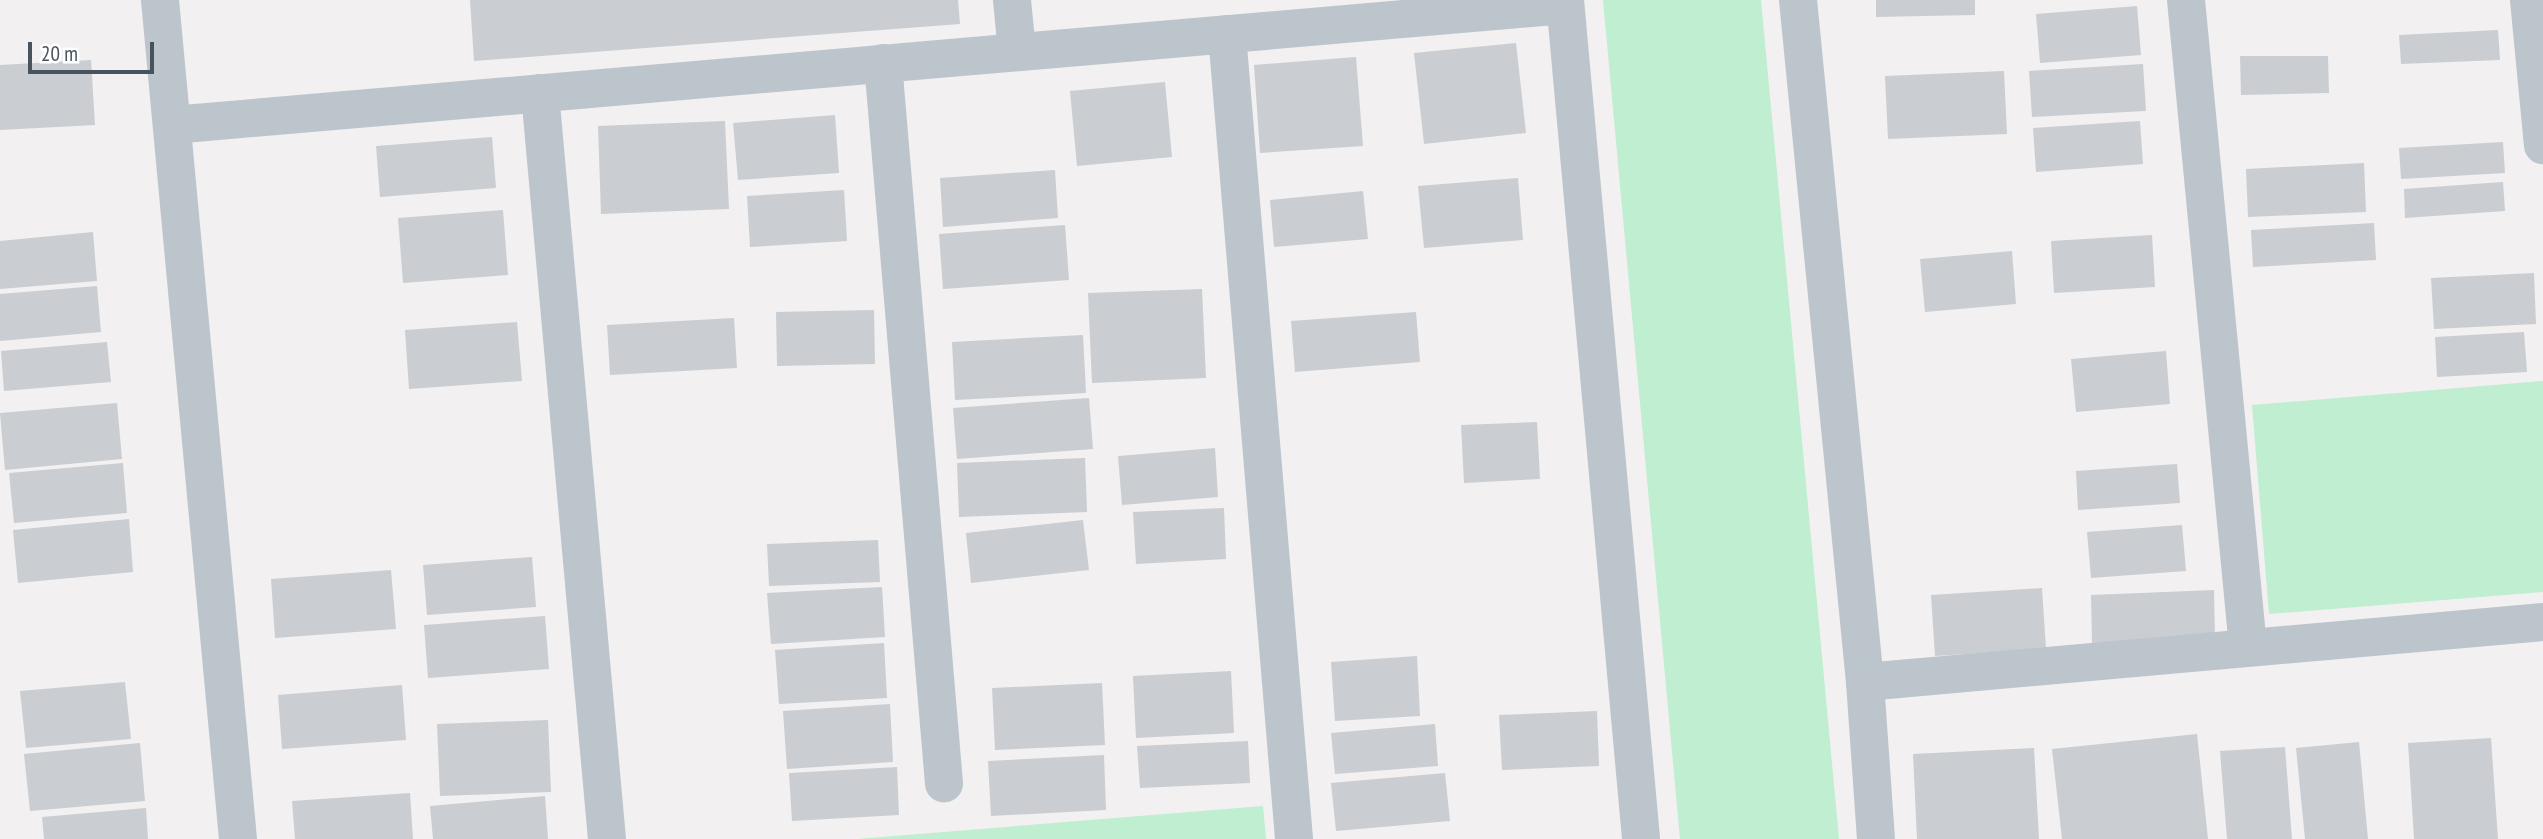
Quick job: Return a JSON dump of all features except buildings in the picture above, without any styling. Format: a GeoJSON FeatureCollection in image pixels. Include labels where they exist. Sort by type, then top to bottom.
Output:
{"type":"FeatureCollection","features":[{"type":"Feature","properties":{"kind":"street"},"geometry":{"type":"LineString","coordinates":[[160,0],[238,839]]}},
{"type":"Feature","properties":{"kind":"street"},"geometry":{"type":"LineString","coordinates":[[1012,0],[1017,52]]}},
{"type":"Feature","properties":{"kind":"street"},"geometry":{"type":"LineString","coordinates":[[1798,0],[1865,682],[1876,839]]}},
{"type":"Feature","properties":{"kind":"street"},"geometry":{"type":"LineString","coordinates":[[2186,0],[2248,647]]}},
{"type":"Feature","properties":{"kind":"street"},"geometry":{"type":"LineString","coordinates":[[2529,0],[2543,145]]}},
{"type":"Feature","properties":{"kind":"street"},"geometry":{"type":"LineString","coordinates":[[172,125],[1227,34],[1565,2],[1641,839]]}},
{"type":"Feature","properties":{"kind":"street"},"geometry":{"type":"LineString","coordinates":[[1227,34],[1294,839]]}},
{"type":"Feature","properties":{"kind":"street"},"geometry":{"type":"LineString","coordinates":[[883,63],[944,783]]}},
{"type":"Feature","properties":{"kind":"street"},"geometry":{"type":"LineString","coordinates":[[540,93],[607,839]]}},
{"type":"Feature","properties":{"kind":"street"},"geometry":{"type":"LineString","coordinates":[[1865,682],[2543,622]]}},
{"type":"Feature","properties":{"kind":"green space"},"geometry":{"type":"Polygon","coordinates":[[[1603,0],[1761,0],[1839,839],[1680,839],[1603,0]]]}},
{"type":"Feature","properties":{"kind":"green space"},"geometry":{"type":"Polygon","coordinates":[[[2543,381],[2543,592],[2269,614],[2252,405],[2543,381]]]}},
{"type":"Feature","properties":{"kind":"green space"},"geometry":{"type":"Polygon","coordinates":[[[1263,806],[1266,839],[857,839],[1263,806]]]}}]}
